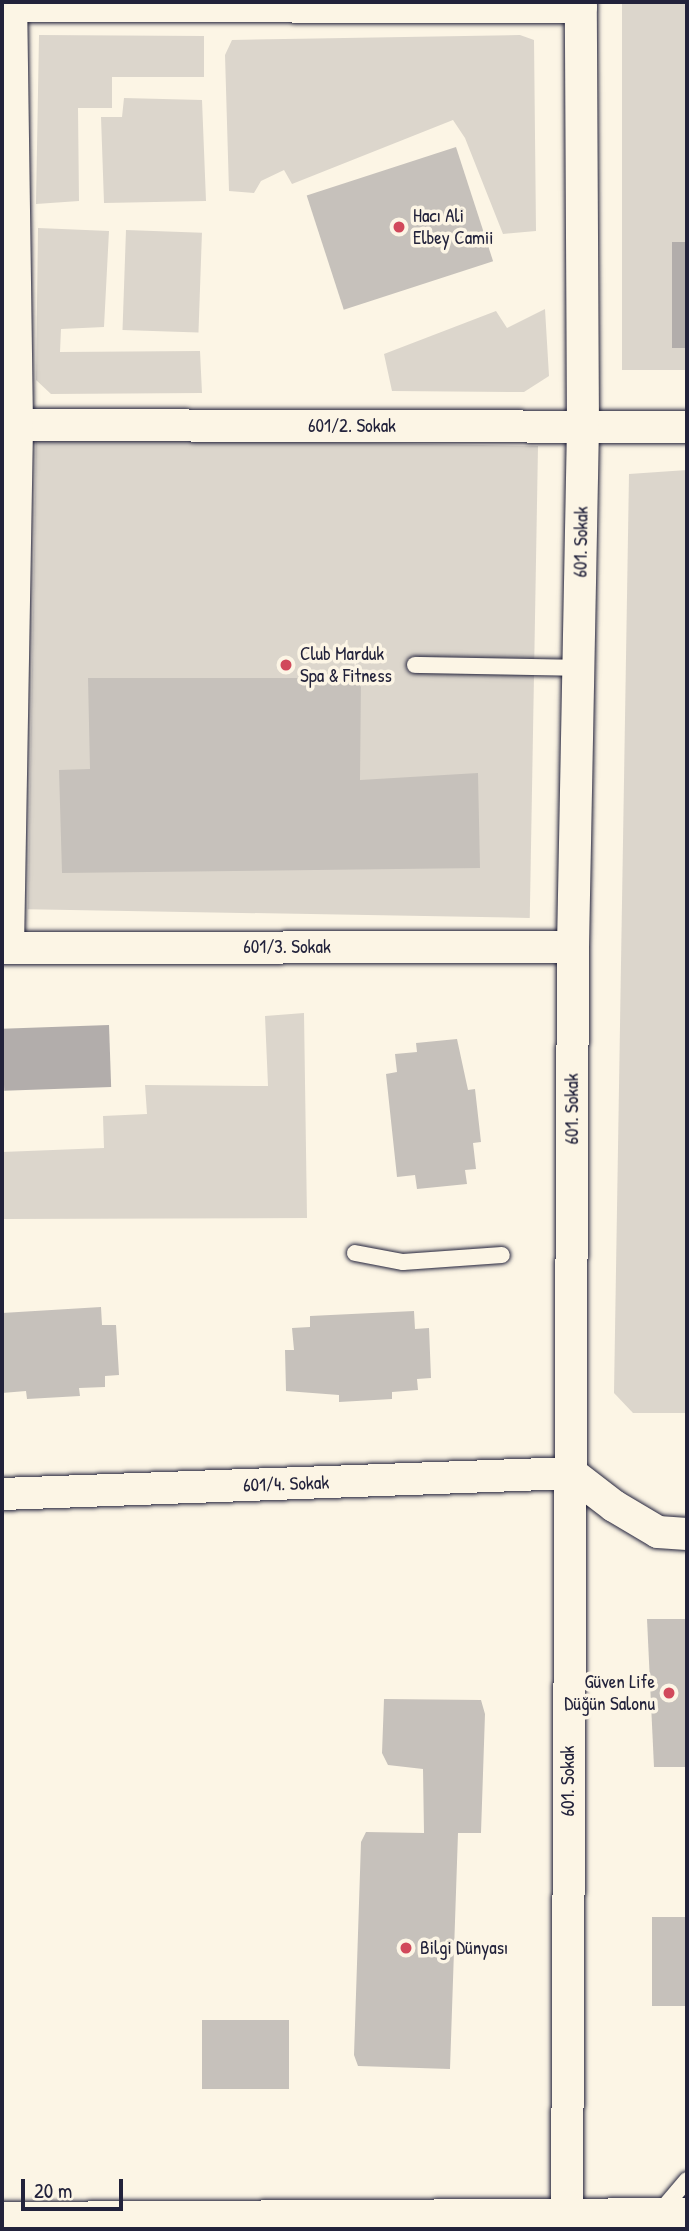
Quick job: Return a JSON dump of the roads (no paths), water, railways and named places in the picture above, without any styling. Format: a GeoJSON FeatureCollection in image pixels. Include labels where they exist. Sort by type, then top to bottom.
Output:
{"type":"FeatureCollection","features":[{"type":"Feature","properties":{"kind":"main road"},"geometry":{"type":"LineString","coordinates":[[2,2221],[671,2217]]}},
{"type":"Feature","properties":{"kind":"street"},"geometry":{"type":"LineString","coordinates":[[5,948],[17,425],[7,6],[581,4]]}},
{"type":"Feature","properties":{"kind":"street","name":"601. Sokak"},"geometry":{"type":"LineString","coordinates":[[567,2217],[573,947],[583,427],[581,4]]}},
{"type":"Feature","properties":{"kind":"street","name":"601/2. Sokak"},"geometry":{"type":"LineString","coordinates":[[17,425],[687,427]]}},
{"type":"Feature","properties":{"kind":"street","name":"601/3. Sokak"},"geometry":{"type":"LineString","coordinates":[[5,948],[573,947]]}},
{"type":"Feature","properties":{"kind":"street"},"geometry":{"type":"LineString","coordinates":[[571,1473],[614,1506],[658,1532],[687,1534]]}},
{"type":"Feature","properties":{"kind":"street","name":"601/4. Sokak"},"geometry":{"type":"LineString","coordinates":[[2,1494],[571,1473]]}},
{"type":"Feature","properties":{"kind":"lane"},"geometry":{"type":"LineString","coordinates":[[415,665],[579,668]]}},
{"type":"Feature","properties":{"kind":"lane"},"geometry":{"type":"LineString","coordinates":[[355,1253],[403,1262],[502,1255]]}},
{"type":"Feature","properties":{"kind":"lane"},"geometry":{"type":"LineString","coordinates":[[671,2217],[687,2180]]}},
{"type":"Feature","properties":{"kind":"place","name":"Hacı Ali Elbey Camii"},"geometry":{"type":"Point","coordinates":[399,227]}},
{"type":"Feature","properties":{"kind":"place","name":"Club Marduk Spa & Fitness"},"geometry":{"type":"Point","coordinates":[286,665]}},
{"type":"Feature","properties":{"kind":"place","name":"Güven Life Düğün Salonu"},"geometry":{"type":"Point","coordinates":[669,1693]}},
{"type":"Feature","properties":{"kind":"place","name":"Bilgi Dünyası"},"geometry":{"type":"Point","coordinates":[406,1948]}}]}
